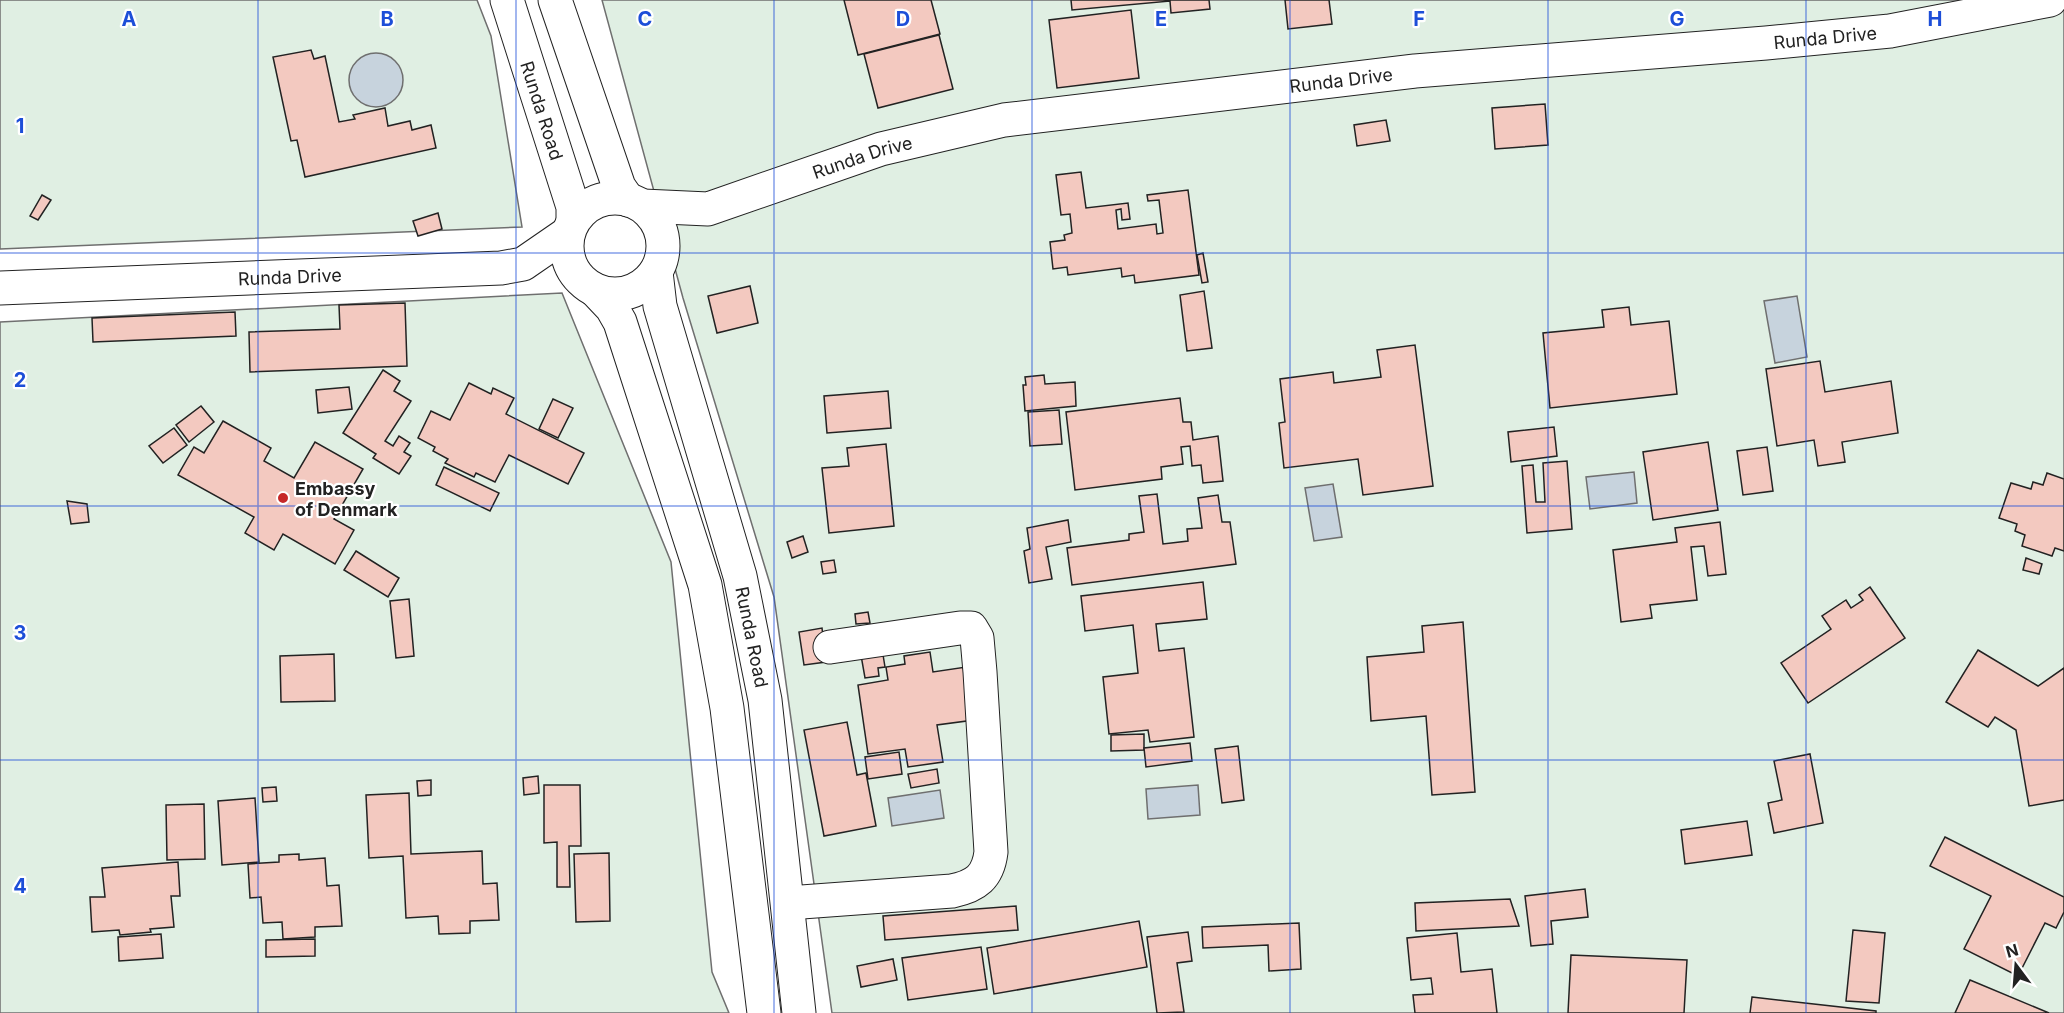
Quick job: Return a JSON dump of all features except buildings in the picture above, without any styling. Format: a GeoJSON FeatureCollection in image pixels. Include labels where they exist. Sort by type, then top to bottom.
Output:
{"type":"FeatureCollection","features":[{"type":"Feature","properties":{"kind":"street","name":"Runda Road"},"geometry":{"type":"LineString","coordinates":[[507,0],[573,207],[571,226]]}},
{"type":"Feature","properties":{"kind":"street"},"geometry":{"type":"LineString","coordinates":[[555,0],[619,187],[656,219],[662,231],[660,260]]}},
{"type":"Feature","properties":{"kind":"street","name":"Runda Drive"},"geometry":{"type":"LineString","coordinates":[[0,288],[501,268],[523,264],[571,226],[582,209],[594,202],[608,198],[636,203],[708,209],[881,149],[1004,120],[1415,71],[1890,31],[2050,0]]}},
{"type":"Feature","properties":{"kind":"street"},"geometry":{"type":"LineString","coordinates":[[523,264],[584,280],[608,294],[622,294],[635,290],[647,282],[660,260],[708,209]]}},
{"type":"Feature","properties":{"kind":"street"},"geometry":{"type":"LineString","coordinates":[[571,226],[566,246],[568,260],[584,280]]}},
{"type":"Feature","properties":{"kind":"street","name":"Runda Road"},"geometry":{"type":"LineString","coordinates":[[660,260],[660,306],[743,587],[765,700],[799,1013]]}},
{"type":"Feature","properties":{"kind":"street","name":"Runda Road"},"geometry":{"type":"LineString","coordinates":[[584,280],[612,308],[620,322],[705,585],[728,718],[764,1013]]}},
{"type":"Feature","properties":{"kind":"street"},"geometry":{"type":"LineString","coordinates":[[788,903],[952,891],[968,887],[978,880],[989,866],[991,852],[980,672],[977,638],[971,628],[830,647]]}},
{"type":"Feature","properties":{"kind":"green space"},"geometry":{"type":"Polygon","coordinates":[[[0,0],[477,0],[491,36],[522,227],[0,249],[0,0]]]}},
{"type":"Feature","properties":{"kind":"green space"},"geometry":{"type":"Polygon","coordinates":[[[602,0],[2064,0],[2064,1013],[832,1013],[774,597],[683,298],[602,0]]]}},
{"type":"Feature","properties":{"kind":"green space"},"geometry":{"type":"Polygon","coordinates":[[[562,293],[671,562],[712,972],[729,1013],[0,1013],[0,322],[562,293]]]}},
{"type":"Feature","properties":{"kind":"shaded area"},"geometry":{"type":"Polygon","coordinates":[[[376,53],[386,55],[395,61],[401,70],[403,80],[401,90],[395,99],[386,105],[376,107],[366,105],[357,99],[351,90],[349,80],[351,70],[357,61],[366,55],[376,53]]]}},
{"type":"Feature","properties":{"kind":"shaded area"},"geometry":{"type":"Polygon","coordinates":[[[1797,296],[1807,357],[1775,363],[1764,301],[1797,296]]]}},
{"type":"Feature","properties":{"kind":"shaded area"},"geometry":{"type":"Polygon","coordinates":[[[1634,472],[1637,503],[1590,509],[1586,477],[1634,472]]]}},
{"type":"Feature","properties":{"kind":"shaded area"},"geometry":{"type":"Polygon","coordinates":[[[1333,484],[1342,537],[1314,541],[1305,488],[1333,484]]]}},
{"type":"Feature","properties":{"kind":"shaded area"},"geometry":{"type":"Polygon","coordinates":[[[1198,785],[1200,815],[1148,819],[1146,789],[1198,785]]]}},
{"type":"Feature","properties":{"kind":"shaded area"},"geometry":{"type":"Polygon","coordinates":[[[940,790],[944,818],[892,826],[888,798],[940,790]]]}},
{"type":"Feature","properties":{"kind":"place","name":"Embassy of Denmark"},"geometry":{"type":"Point","coordinates":[283,498]}}]}
